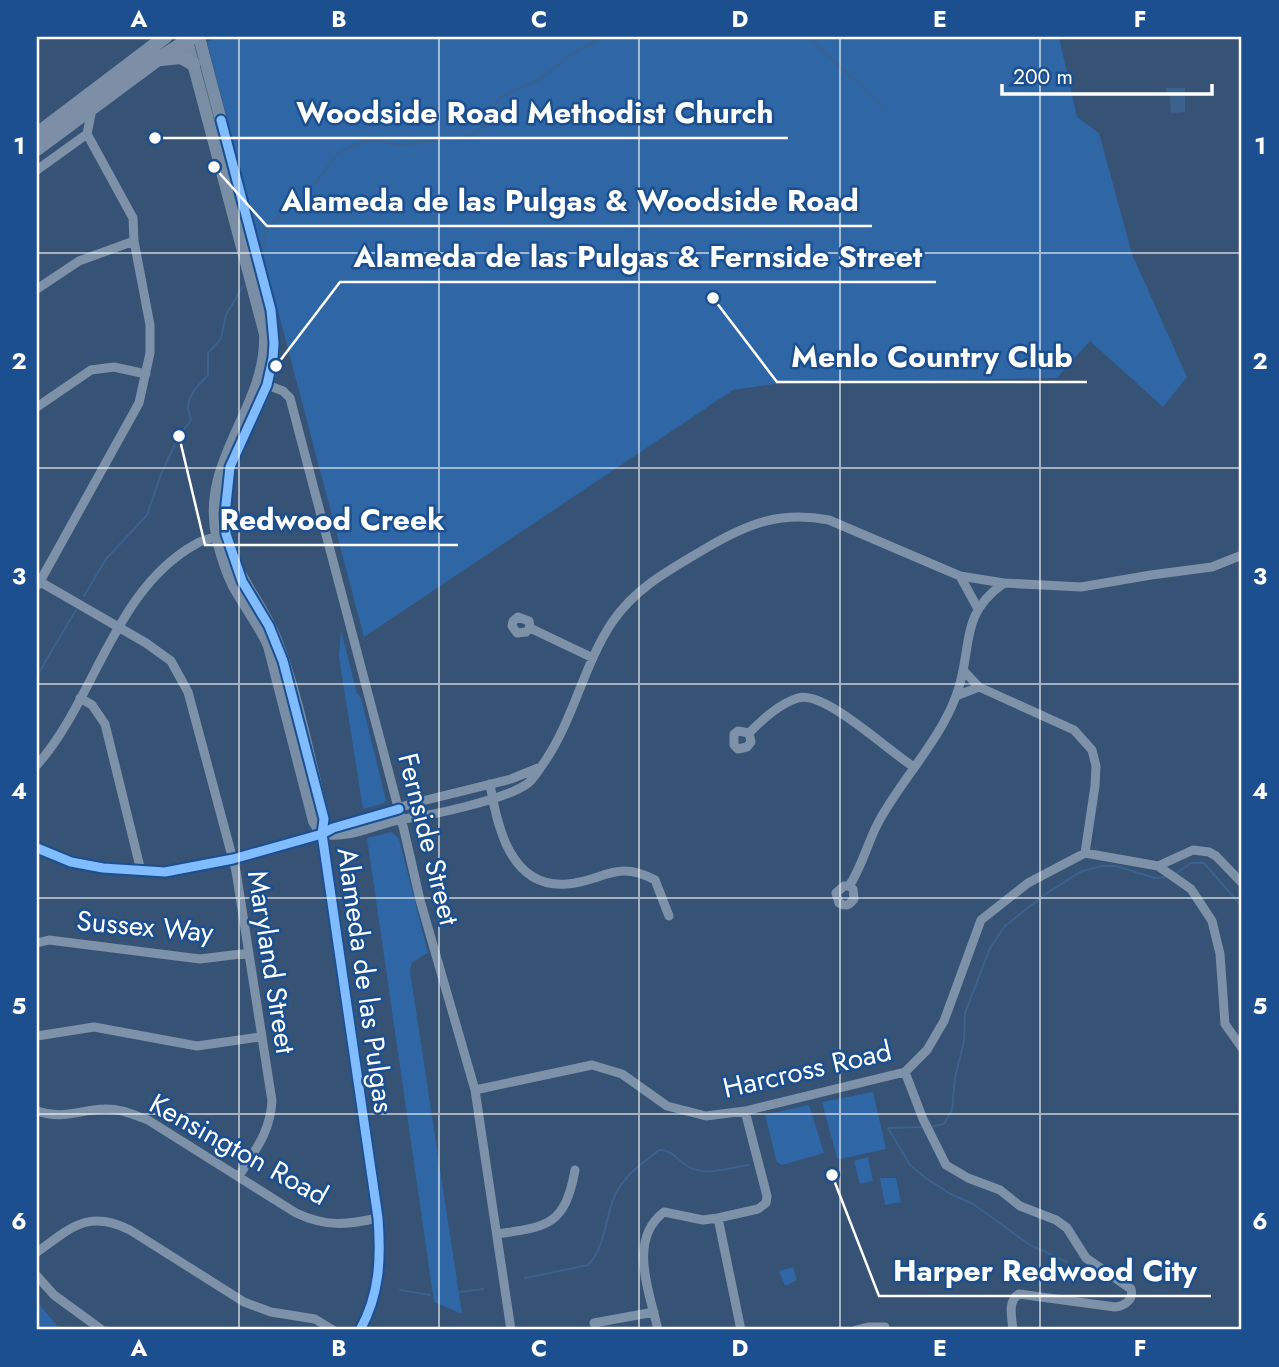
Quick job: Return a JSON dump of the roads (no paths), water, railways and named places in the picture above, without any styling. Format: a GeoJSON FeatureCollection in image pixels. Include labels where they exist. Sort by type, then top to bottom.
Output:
{"type":"FeatureCollection","features":[{"type":"Feature","properties":{"kind":"main road"},"geometry":{"type":"LineString","coordinates":[[37,134],[161,38]]}},
{"type":"Feature","properties":{"kind":"main road"},"geometry":{"type":"LineString","coordinates":[[37,149],[191,38]]}},
{"type":"Feature","properties":{"kind":"main road","name":"Alameda de las Pulgas"},"geometry":{"type":"LineString","coordinates":[[191,38],[193,64],[215,122]]}},
{"type":"Feature","properties":{"kind":"main road","name":"Alameda de las Pulgas"},"geometry":{"type":"LineString","coordinates":[[191,38],[237,204],[271,310],[274,358],[222,466],[216,495],[222,536],[242,581],[269,626],[283,661],[324,819],[322,834],[378,1218],[379,1273],[373,1299],[360,1330]]}},
{"type":"Feature","properties":{"kind":"main road"},"geometry":{"type":"LineString","coordinates":[[157,60],[176,56],[193,64]]}},
{"type":"Feature","properties":{"kind":"street"},"geometry":{"type":"LineString","coordinates":[[38,583],[139,403],[150,352],[150,325],[134,241],[133,218],[87,134],[92,109]]}},
{"type":"Feature","properties":{"kind":"street"},"geometry":{"type":"LineString","coordinates":[[37,170],[87,134]]}},
{"type":"Feature","properties":{"kind":"street"},"geometry":{"type":"LineString","coordinates":[[37,289],[79,261],[134,241]]}},
{"type":"Feature","properties":{"kind":"street"},"geometry":{"type":"LineString","coordinates":[[37,407],[91,370],[114,367],[146,374]]}},
{"type":"Feature","properties":{"kind":"street","name":"Fernside Street"},"geometry":{"type":"LineString","coordinates":[[263,383],[283,391],[290,398],[400,814],[420,900],[475,1090],[511,1330]]}},
{"type":"Feature","properties":{"kind":"street"},"geometry":{"type":"LineString","coordinates":[[37,848],[82,864],[103,868],[164,872],[233,859],[322,834],[333,828],[400,814],[417,818],[493,798],[528,784],[562,731],[612,621],[634,595],[648,583],[754,522],[808,516],[829,520],[960,576],[1004,583],[1081,587],[1212,567],[1242,555]]}},
{"type":"Feature","properties":{"kind":"street"},"geometry":{"type":"LineString","coordinates":[[37,765],[52,746],[142,592],[178,555],[198,542],[222,536]]}},
{"type":"Feature","properties":{"kind":"street"},"geometry":{"type":"LineString","coordinates":[[960,576],[977,607]]}},
{"type":"Feature","properties":{"kind":"street","name":"Maryland Street"},"geometry":{"type":"LineString","coordinates":[[38,583],[120,626],[171,662],[188,692],[233,859],[272,1101],[271,1120],[265,1135],[239,1176]]}},
{"type":"Feature","properties":{"kind":"street"},"geometry":{"type":"LineString","coordinates":[[849,886],[877,824],[945,719],[956,696],[977,607],[988,594],[1004,583]]}},
{"type":"Feature","properties":{"kind":"street"},"geometry":{"type":"LineString","coordinates":[[530,628],[593,658]]}},
{"type":"Feature","properties":{"kind":"street"},"geometry":{"type":"LineString","coordinates":[[963,670],[979,687],[1074,730],[1092,750],[1096,766],[1095,786],[1085,853],[1158,866],[1191,889],[1212,921],[1220,954],[1224,1022],[1242,1048]]}},
{"type":"Feature","properties":{"kind":"street"},"geometry":{"type":"LineString","coordinates":[[956,696],[979,687]]}},
{"type":"Feature","properties":{"kind":"street"},"geometry":{"type":"LineString","coordinates":[[749,733],[763,719],[785,704],[800,697],[815,699],[831,706],[914,767]]}},
{"type":"Feature","properties":{"kind":"street"},"geometry":{"type":"LineString","coordinates":[[79,698],[92,705],[105,724],[141,871]]}},
{"type":"Feature","properties":{"kind":"street"},"geometry":{"type":"LineString","coordinates":[[400,814],[414,803],[490,784],[541,767]]}},
{"type":"Feature","properties":{"kind":"street"},"geometry":{"type":"LineString","coordinates":[[490,784],[504,837],[515,863],[547,883],[567,884],[616,871],[639,872],[655,880],[669,916]]}},
{"type":"Feature","properties":{"kind":"street"},"geometry":{"type":"LineString","coordinates":[[1158,866],[1186,852],[1202,850],[1216,856],[1242,883]]}},
{"type":"Feature","properties":{"kind":"street","name":"Harcross Road"},"geometry":{"type":"LineString","coordinates":[[475,1090],[592,1065],[622,1074],[667,1106],[706,1116],[745,1111],[905,1072],[928,1050],[944,1021],[981,920],[1028,883],[1085,853]]}},
{"type":"Feature","properties":{"kind":"street","name":"Sussex Way"},"geometry":{"type":"LineString","coordinates":[[37,943],[49,940],[200,959],[248,953]]}},
{"type":"Feature","properties":{"kind":"street"},"geometry":{"type":"LineString","coordinates":[[37,1036],[94,1027],[197,1046],[260,1037]]}},
{"type":"Feature","properties":{"kind":"street"},"geometry":{"type":"LineString","coordinates":[[905,1072],[923,1119],[946,1165],[968,1178],[1000,1190],[1020,1206],[1056,1220],[1067,1228],[1086,1258],[1131,1289],[1129,1300],[1123,1306],[1115,1307],[1019,1294],[1011,1303],[1013,1330]]}},
{"type":"Feature","properties":{"kind":"street","name":"Kensington Road"},"geometry":{"type":"LineString","coordinates":[[37,1111],[66,1116],[104,1109],[126,1112],[148,1120],[310,1220],[325,1224],[343,1224],[378,1218]]}},
{"type":"Feature","properties":{"kind":"street"},"geometry":{"type":"LineString","coordinates":[[658,1330],[643,1260],[644,1244],[650,1225],[664,1212],[704,1220],[758,1209],[766,1203],[768,1196],[745,1111]]}},
{"type":"Feature","properties":{"kind":"street"},"geometry":{"type":"LineString","coordinates":[[497,1234],[530,1229],[556,1218],[571,1191],[575,1170]]}},
{"type":"Feature","properties":{"kind":"street"},"geometry":{"type":"LineString","coordinates":[[718,1218],[741,1330]]}},
{"type":"Feature","properties":{"kind":"street"},"geometry":{"type":"LineString","coordinates":[[37,1252],[79,1223],[94,1219],[112,1221],[244,1302],[271,1312],[315,1319],[333,1330]]}},
{"type":"Feature","properties":{"kind":"street"},"geometry":{"type":"LineString","coordinates":[[37,1276],[54,1295],[102,1330]]}},
{"type":"Feature","properties":{"kind":"street"},"geometry":{"type":"LineString","coordinates":[[594,1323],[654,1311]]}},
{"type":"Feature","properties":{"kind":"street"},"geometry":{"type":"LineString","coordinates":[[856,1330],[886,1327]]}},
{"type":"Feature","properties":{"kind":"waterway"},"geometry":{"type":"LineString","coordinates":[[262,257],[265,233],[270,225],[309,191],[340,151],[370,140],[402,145],[472,135],[483,127],[500,97],[539,80],[570,55],[603,37]]}},
{"type":"Feature","properties":{"kind":"waterway"},"geometry":{"type":"LineString","coordinates":[[810,37],[882,108]]}},
{"type":"Feature","properties":{"kind":"waterway"},"geometry":{"type":"LineString","coordinates":[[84,596],[106,559],[147,515],[161,474],[179,436],[191,420],[189,400],[208,375],[208,353],[221,339],[226,315],[243,286]]}},
{"type":"Feature","properties":{"kind":"waterway"},"geometry":{"type":"LineString","coordinates":[[37,676],[76,610]]}},
{"type":"Feature","properties":{"kind":"waterway"},"geometry":{"type":"LineString","coordinates":[[1177,873],[1191,863],[1204,863],[1242,907]]}},
{"type":"Feature","properties":{"kind":"waterway"},"geometry":{"type":"LineString","coordinates":[[930,1127],[944,1124],[952,1110],[955,1078],[964,1041],[965,1013],[990,948],[1005,926],[1044,895],[1080,872],[1101,866],[1116,866],[1155,878],[1167,877]]}},
{"type":"Feature","properties":{"kind":"waterway"},"geometry":{"type":"LineString","coordinates":[[921,1127],[888,1128],[910,1165],[949,1193],[973,1204],[1030,1245],[1067,1262]]}},
{"type":"Feature","properties":{"kind":"waterway"},"geometry":{"type":"LineString","coordinates":[[525,1278],[588,1265],[602,1240],[612,1202],[620,1186],[635,1169],[659,1150],[669,1152],[688,1167],[699,1171],[749,1165]]}},
{"type":"Feature","properties":{"kind":"waterway"},"geometry":{"type":"LineString","coordinates":[[459,1292],[483,1289]]}},
{"type":"Feature","properties":{"kind":"waterway"},"geometry":{"type":"LineString","coordinates":[[400,1290],[430,1295]]}},
{"type":"Feature","properties":{"kind":"place","name":"Woodside Road Methodist Church"},"geometry":{"type":"Point","coordinates":[155,138]}},
{"type":"Feature","properties":{"kind":"place","name":"Alameda de las Pulgas & Woodside Road"},"geometry":{"type":"Point","coordinates":[214,167]}},
{"type":"Feature","properties":{"kind":"place","name":"Menlo Country Club"},"geometry":{"type":"Point","coordinates":[713,298]}},
{"type":"Feature","properties":{"kind":"place","name":"Alameda de las Pulgas & Fernside Street"},"geometry":{"type":"Point","coordinates":[276,366]}},
{"type":"Feature","properties":{"kind":"place","name":"Redwood Creek"},"geometry":{"type":"Point","coordinates":[179,436]}},
{"type":"Feature","properties":{"kind":"place","name":"Harper Redwood City"},"geometry":{"type":"Point","coordinates":[832,1175]}}]}
